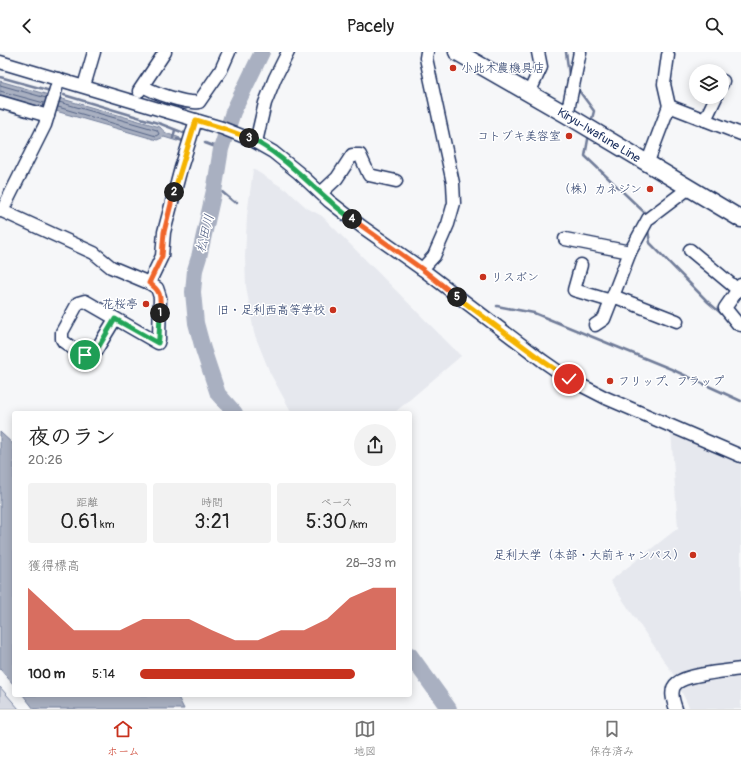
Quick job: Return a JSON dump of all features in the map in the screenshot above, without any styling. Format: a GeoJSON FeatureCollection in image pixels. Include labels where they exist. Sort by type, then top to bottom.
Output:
{"type":"FeatureCollection","features":[{"type":"Feature","properties":{"kind":"main road","name":"Kiryu-Iwafune Line"},"geometry":{"type":"LineString","coordinates":[[457,52],[530,93],[741,219]]}},
{"type":"Feature","properties":{"kind":"street"},"geometry":{"type":"LineString","coordinates":[[84,86],[94,52]]}},
{"type":"Feature","properties":{"kind":"street"},"geometry":{"type":"LineString","coordinates":[[135,102],[139,91],[165,52]]}},
{"type":"Feature","properties":{"kind":"street"},"geometry":{"type":"LineString","coordinates":[[143,86],[152,91],[190,102],[199,102],[221,70],[229,52]]}},
{"type":"Feature","properties":{"kind":"street"},"geometry":{"type":"LineString","coordinates":[[254,141],[265,103],[288,52]]}},
{"type":"Feature","properties":{"kind":"street"},"geometry":{"type":"LineString","coordinates":[[422,269],[434,256],[438,249],[451,214],[454,193],[426,58],[427,52]]}},
{"type":"Feature","properties":{"kind":"street"},"geometry":{"type":"LineString","coordinates":[[530,93],[541,67],[538,52]]}},
{"type":"Feature","properties":{"kind":"street"},"geometry":{"type":"LineString","coordinates":[[567,115],[580,52]]}},
{"type":"Feature","properties":{"kind":"street"},"geometry":{"type":"LineString","coordinates":[[647,164],[669,106],[664,84],[668,55]]}},
{"type":"Feature","properties":{"kind":"street"},"geometry":{"type":"LineString","coordinates":[[0,62],[210,124],[235,132],[254,141],[273,152],[361,226],[422,269],[529,351],[569,379],[606,398],[741,456]]}},
{"type":"Feature","properties":{"kind":"street"},"geometry":{"type":"LineString","coordinates":[[58,79],[45,125],[1,211],[94,253],[111,267],[149,283],[157,288],[160,297],[158,343],[85,301],[78,303],[62,332],[62,339],[64,342],[89,358],[92,357],[115,319]]}},
{"type":"Feature","properties":{"kind":"street"},"geometry":{"type":"LineString","coordinates":[[0,102],[48,113]]}},
{"type":"Feature","properties":{"kind":"street"},"geometry":{"type":"LineString","coordinates":[[706,120],[713,104]]}},
{"type":"Feature","properties":{"kind":"street"},"geometry":{"type":"LineString","coordinates":[[669,106],[741,134]]}},
{"type":"Feature","properties":{"kind":"street"},"geometry":{"type":"LineString","coordinates":[[149,283],[162,256],[164,232],[181,168],[196,120]]}},
{"type":"Feature","properties":{"kind":"street"},"geometry":{"type":"LineString","coordinates":[[321,193],[337,178],[352,155],[360,155],[369,175],[396,182]]}},
{"type":"Feature","properties":{"kind":"street"},"geometry":{"type":"LineString","coordinates":[[595,325],[604,318],[630,252],[648,219],[689,188]]}},
{"type":"Feature","properties":{"kind":"street"},"geometry":{"type":"LineString","coordinates":[[565,239],[630,252]]}},
{"type":"Feature","properties":{"kind":"street"},"geometry":{"type":"LineString","coordinates":[[690,250],[739,287],[725,308],[738,324],[741,324]]}},
{"type":"Feature","properties":{"kind":"street"},"geometry":{"type":"LineString","coordinates":[[581,265],[574,290],[612,298],[677,321]]}},
{"type":"Feature","properties":{"kind":"street"},"geometry":{"type":"LineString","coordinates":[[676,709],[672,701],[673,688],[676,683],[682,679],[741,669]]}},
{"type":"Feature","properties":{"kind":"shaded area","name":"旧・足利西高等学校"},"geometry":{"type":"Polygon","coordinates":[[[253,169],[288,191],[307,208],[322,216],[461,356],[396,411],[291,411],[270,373],[254,333],[246,286],[245,257],[247,216],[253,169]]]}},
{"type":"Feature","properties":{"kind":"shaded area","name":"足利大学（本部・大前キャンパス）"},"geometry":{"type":"Polygon","coordinates":[[[671,431],[741,465],[741,709],[690,709],[673,674],[610,581],[678,528],[671,431]]]}},
{"type":"Feature","properties":{"kind":"shaded area"},"geometry":{"type":"Polygon","coordinates":[[[0,687],[19,709],[0,709],[0,687]]]}},
{"type":"Feature","properties":{"kind":"water"},"geometry":{"type":"Polygon","coordinates":[[[0,81],[160,127],[167,133],[180,138],[180,140],[177,141],[164,137],[157,140],[0,95],[0,81]]]}},
{"type":"Feature","properties":{"kind":"water"},"geometry":{"type":"Polygon","coordinates":[[[0,432],[12,443],[12,683],[0,669],[0,432]]]}},
{"type":"Feature","properties":{"kind":"water"},"geometry":{"type":"Polygon","coordinates":[[[25,697],[178,697],[184,709],[34,709],[25,697]]]}},
{"type":"Feature","properties":{"kind":"waterway","name":"松田川"},"geometry":{"type":"LineString","coordinates":[[233,411],[218,394],[196,323],[193,292],[195,270],[215,186],[221,149],[233,112],[262,52]]}},
{"type":"Feature","properties":{"kind":"waterway"},"geometry":{"type":"LineString","coordinates":[[566,52],[570,77]]}},
{"type":"Feature","properties":{"kind":"waterway"},"geometry":{"type":"LineString","coordinates":[[0,77],[47,90]]}},
{"type":"Feature","properties":{"kind":"waterway"},"geometry":{"type":"LineString","coordinates":[[577,88],[594,111],[591,123]]}},
{"type":"Feature","properties":{"kind":"waterway"},"geometry":{"type":"LineString","coordinates":[[64,95],[161,124],[184,133]]}},
{"type":"Feature","properties":{"kind":"waterway"},"geometry":{"type":"LineString","coordinates":[[173,138],[175,130]]}},
{"type":"Feature","properties":{"kind":"waterway"},"geometry":{"type":"LineString","coordinates":[[589,134],[585,156],[644,212],[645,217]]}},
{"type":"Feature","properties":{"kind":"waterway"},"geometry":{"type":"LineString","coordinates":[[177,139],[183,141]]}},
{"type":"Feature","properties":{"kind":"waterway"},"geometry":{"type":"LineString","coordinates":[[205,143],[221,149]]}},
{"type":"Feature","properties":{"kind":"waterway"},"geometry":{"type":"LineString","coordinates":[[215,186],[234,202],[237,202]]}},
{"type":"Feature","properties":{"kind":"waterway"},"geometry":{"type":"LineString","coordinates":[[648,230],[650,243],[708,302],[722,314]]}},
{"type":"Feature","properties":{"kind":"waterway"},"geometry":{"type":"LineString","coordinates":[[497,306],[534,313],[671,369],[741,401]]}},
{"type":"Feature","properties":{"kind":"waterway","name":"松田川"},"geometry":{"type":"LineString","coordinates":[[412,658],[449,709]]}},
{"type":"Feature","properties":{"kind":"place","name":"小此木農機具店"},"geometry":{"type":"Point","coordinates":[453,68]}},
{"type":"Feature","properties":{"kind":"place","name":"コトブキ美容室"},"geometry":{"type":"Point","coordinates":[569,136]}},
{"type":"Feature","properties":{"kind":"place","name":"（株）カネジン"},"geometry":{"type":"Point","coordinates":[650,189]}},
{"type":"Feature","properties":{"kind":"place","name":"リスボン"},"geometry":{"type":"Point","coordinates":[483,277]}},
{"type":"Feature","properties":{"kind":"place","name":"花桜亭"},"geometry":{"type":"Point","coordinates":[146,304]}},
{"type":"Feature","properties":{"kind":"place","name":"旧・足利西高等学校"},"geometry":{"type":"Point","coordinates":[333,310]}},
{"type":"Feature","properties":{"kind":"place","name":"フリップ、フラップ"},"geometry":{"type":"Point","coordinates":[610,381]}},
{"type":"Feature","properties":{"kind":"place","name":"足利大学（本部・大前キャンパス）"},"geometry":{"type":"Point","coordinates":[693,555]}},
{"type":"Feature","properties":{"kind":"route"},"geometry":{"type":"LineString","coordinates":[[85,355],[89,358],[92,357],[115,319],[158,343],[160,297],[157,288],[149,283],[162,258],[164,232],[181,168],[196,120],[235,132],[273,152],[299,173],[329,201],[361,226],[422,269],[529,351],[569,379]]}}]}
